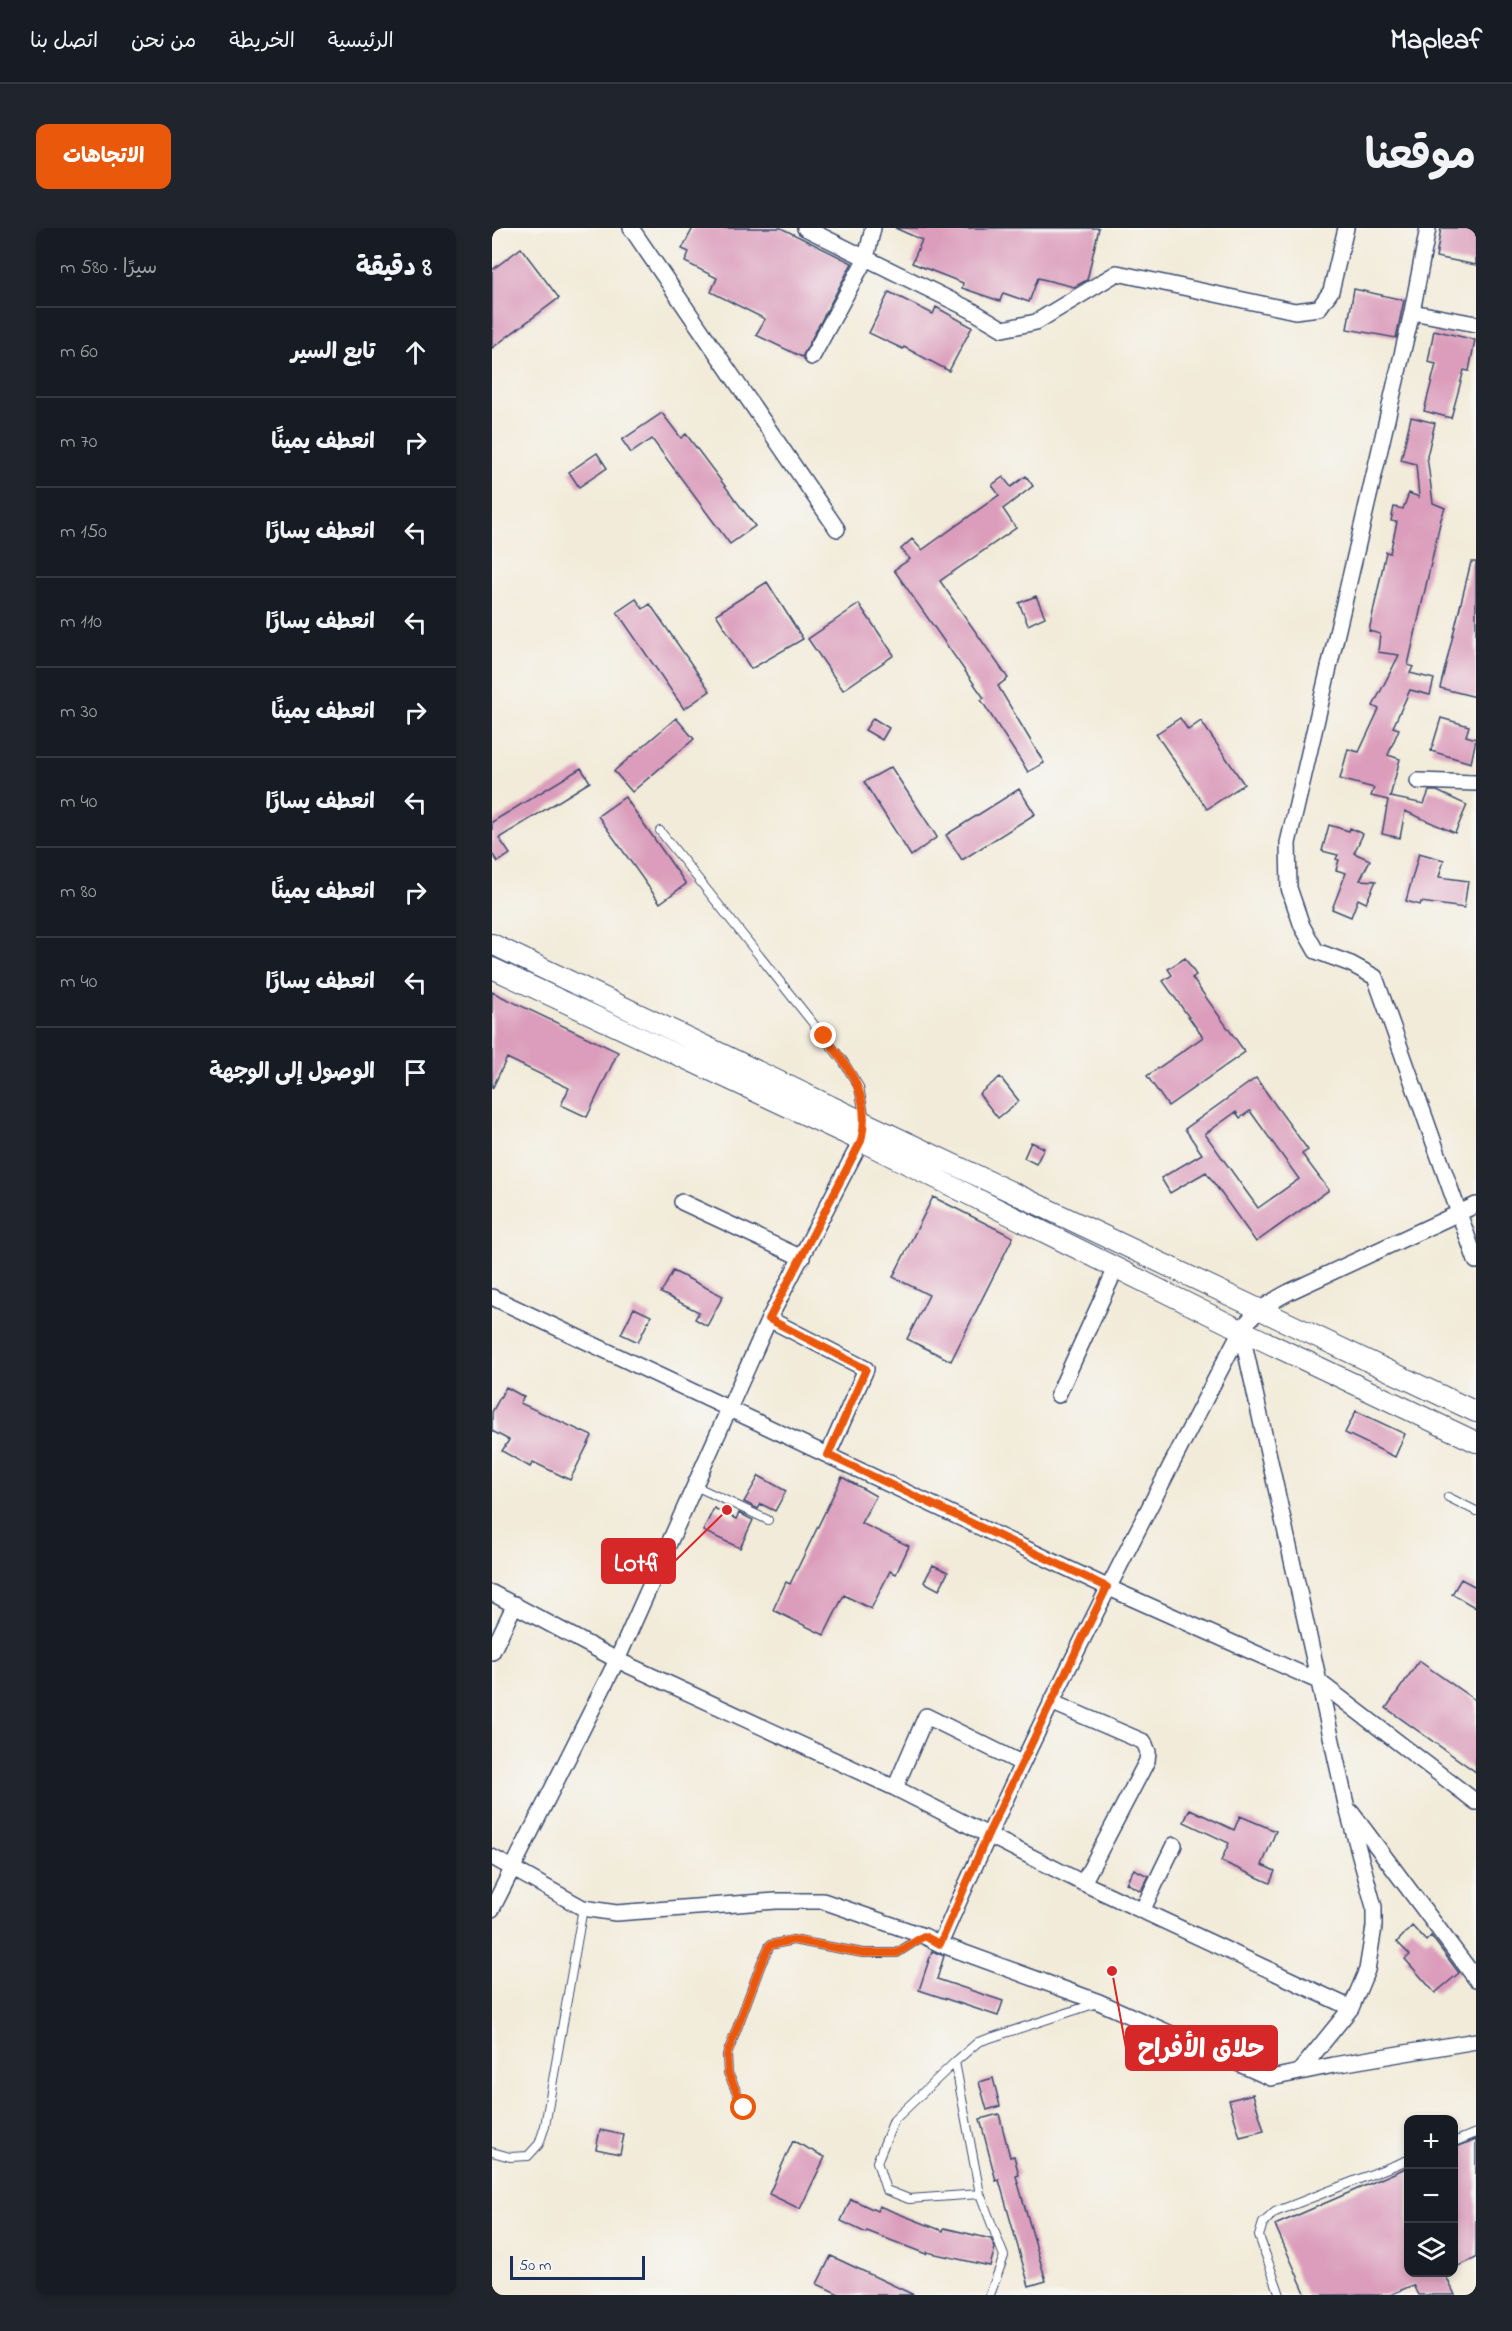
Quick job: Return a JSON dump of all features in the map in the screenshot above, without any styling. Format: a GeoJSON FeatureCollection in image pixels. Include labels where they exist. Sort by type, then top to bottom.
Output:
{"type":"FeatureCollection","features":[{"type":"Feature","properties":{"kind":"street"},"geometry":{"type":"LineString","coordinates":[[631,228],[837,529]]}},
{"type":"Feature","properties":{"kind":"street"},"geometry":{"type":"LineString","coordinates":[[805,228],[971,310],[1003,329],[1036,322],[1117,273],[1295,310],[1319,308],[1331,291],[1346,228]]}},
{"type":"Feature","properties":{"kind":"street"},"geometry":{"type":"LineString","coordinates":[[812,357],[866,258],[873,228]]}},
{"type":"Feature","properties":{"kind":"street"},"geometry":{"type":"LineString","coordinates":[[1428,228],[1412,312],[1288,843],[1289,888],[1302,926],[1316,951],[1375,976],[1476,1262]]}},
{"type":"Feature","properties":{"kind":"street"},"geometry":{"type":"LineString","coordinates":[[1412,312],[1476,324]]}},
{"type":"Feature","properties":{"kind":"street"},"geometry":{"type":"LineString","coordinates":[[1418,781],[1476,783]]}},
{"type":"Feature","properties":{"kind":"street"},"geometry":{"type":"LineString","coordinates":[[492,944],[863,1132],[1116,1268],[1476,1442]]}},
{"type":"Feature","properties":{"kind":"street"},"geometry":{"type":"LineString","coordinates":[[492,968],[1260,1309],[1476,1412]]}},
{"type":"Feature","properties":{"kind":"street"},"geometry":{"type":"LineString","coordinates":[[492,1909],[617,1660],[693,1485],[769,1319],[802,1258],[863,1132]]}},
{"type":"Feature","properties":{"kind":"street"},"geometry":{"type":"LineString","coordinates":[[682,1202],[802,1258]]}},
{"type":"Feature","properties":{"kind":"street"},"geometry":{"type":"LineString","coordinates":[[940,1944],[1021,1763],[1107,1587],[1249,1318],[1289,1292],[1476,1205]]}},
{"type":"Feature","properties":{"kind":"street"},"geometry":{"type":"LineString","coordinates":[[1058,1395],[1116,1268]]}},
{"type":"Feature","properties":{"kind":"street"},"geometry":{"type":"LineString","coordinates":[[492,1297],[1107,1587],[1318,1681],[1476,1802]]}},
{"type":"Feature","properties":{"kind":"street"},"geometry":{"type":"LineString","coordinates":[[769,1319],[866,1369],[828,1455]]}},
{"type":"Feature","properties":{"kind":"street"},"geometry":{"type":"LineString","coordinates":[[1241,1330],[1346,1804],[1374,1907],[1374,1927],[1367,1971],[1351,2008],[1299,2073]]}},
{"type":"Feature","properties":{"kind":"street"},"geometry":{"type":"LineString","coordinates":[[492,1593],[617,1660],[895,1788],[1083,1883],[1351,2008]]}},
{"type":"Feature","properties":{"kind":"street"},"geometry":{"type":"LineString","coordinates":[[492,1652],[515,1604]]}},
{"type":"Feature","properties":{"kind":"street"},"geometry":{"type":"LineString","coordinates":[[1051,1702],[1144,1742],[1148,1752],[1147,1761],[1083,1883]]}},
{"type":"Feature","properties":{"kind":"street"},"geometry":{"type":"LineString","coordinates":[[895,1788],[926,1716],[1021,1763]]}},
{"type":"Feature","properties":{"kind":"street"},"geometry":{"type":"LineString","coordinates":[[1346,1804],[1476,1979]]}},
{"type":"Feature","properties":{"kind":"street"},"geometry":{"type":"LineString","coordinates":[[1142,1911],[1174,1845]]}},
{"type":"Feature","properties":{"kind":"street"},"geometry":{"type":"LineString","coordinates":[[492,1857],[583,1908],[616,1913],[776,1900],[823,1901],[924,1936],[940,1944],[1099,2002],[1271,2078],[1476,2041]]}},
{"type":"Feature","properties":{"kind":"lane"},"geometry":{"type":"LineString","coordinates":[[660,831],[843,1061],[859,1087],[863,1132]]}},
{"type":"Feature","properties":{"kind":"lane"},"geometry":{"type":"LineString","coordinates":[[693,1485],[768,1520]]}},
{"type":"Feature","properties":{"kind":"lane"},"geometry":{"type":"LineString","coordinates":[[1448,1497],[1476,1510]]}},
{"type":"Feature","properties":{"kind":"lane"},"geometry":{"type":"LineString","coordinates":[[492,2152],[510,2157],[528,2156],[539,2144],[545,2126],[583,1908]]}},
{"type":"Feature","properties":{"kind":"lane"},"geometry":{"type":"LineString","coordinates":[[744,2108],[728,2073],[727,2055],[770,1945],[793,1940],[863,1953],[897,1953],[924,1936]]}},
{"type":"Feature","properties":{"kind":"lane"},"geometry":{"type":"LineString","coordinates":[[980,2194],[909,2199],[886,2190],[877,2162],[894,2120],[978,2042],[1099,2002]]}},
{"type":"Feature","properties":{"kind":"lane"},"geometry":{"type":"LineString","coordinates":[[955,2062],[980,2194],[1004,2256],[990,2295]]}},
{"type":"Feature","properties":{"kind":"lane"},"geometry":{"type":"LineString","coordinates":[[1458,2140],[1476,2133]]}},
{"type":"Feature","properties":{"kind":"lane"},"geometry":{"type":"LineString","coordinates":[[1280,2295],[1259,2236],[1263,2223],[1275,2212],[1404,2162]]}},
{"type":"Feature","properties":{"kind":"building"},"geometry":{"type":"Polygon","coordinates":[[[693,228],[781,228],[852,263],[802,357],[756,335],[765,319],[711,292],[717,278],[685,262],[689,252],[682,249],[693,228]]]}},
{"type":"Feature","properties":{"kind":"building"},"geometry":{"type":"Polygon","coordinates":[[[895,228],[1099,228],[1087,280],[1074,287],[1038,278],[1029,302],[1003,293],[1000,301],[962,288],[963,283],[912,263],[922,240],[895,228]]]}},
{"type":"Feature","properties":{"kind":"building"},"geometry":{"type":"Polygon","coordinates":[[[1441,228],[1476,228],[1476,265],[1436,257],[1441,228]]]}},
{"type":"Feature","properties":{"kind":"building"},"geometry":{"type":"Polygon","coordinates":[[[521,248],[559,298],[492,348],[492,270],[521,248]]]}},
{"type":"Feature","properties":{"kind":"building"},"geometry":{"type":"Polygon","coordinates":[[[1354,289],[1404,300],[1396,338],[1347,329],[1354,289]]]}},
{"type":"Feature","properties":{"kind":"building"},"geometry":{"type":"Polygon","coordinates":[[[889,292],[933,314],[936,307],[972,327],[949,371],[904,347],[903,349],[869,333],[889,292]]]}},
{"type":"Feature","properties":{"kind":"building"},"geometry":{"type":"Polygon","coordinates":[[[1434,330],[1475,340],[1469,371],[1464,370],[1451,418],[1424,411],[1436,364],[1428,362],[1434,330]]]}},
{"type":"Feature","properties":{"kind":"building"},"geometry":{"type":"Polygon","coordinates":[[[662,413],[681,438],[686,434],[755,526],[730,544],[652,439],[631,453],[622,440],[662,413]]]}},
{"type":"Feature","properties":{"kind":"building"},"geometry":{"type":"Polygon","coordinates":[[[1411,417],[1435,423],[1427,456],[1433,503],[1445,508],[1408,665],[1413,667],[1410,673],[1434,679],[1430,695],[1410,690],[1393,727],[1399,729],[1388,755],[1400,759],[1390,797],[1424,804],[1429,791],[1437,791],[1467,805],[1455,833],[1405,811],[1400,838],[1382,834],[1388,800],[1371,796],[1374,788],[1340,779],[1348,749],[1359,752],[1379,709],[1373,706],[1399,655],[1378,652],[1380,634],[1369,631],[1386,552],[1390,553],[1397,522],[1391,521],[1394,507],[1403,509],[1409,493],[1419,497],[1416,464],[1401,460],[1411,417]]]}},
{"type":"Feature","properties":{"kind":"building"},"geometry":{"type":"Polygon","coordinates":[[[597,453],[607,468],[579,487],[569,472],[597,453]]]}},
{"type":"Feature","properties":{"kind":"building"},"geometry":{"type":"Polygon","coordinates":[[[1026,476],[1033,486],[1003,509],[1016,528],[940,581],[1008,678],[998,686],[1044,763],[1028,772],[981,700],[984,698],[894,570],[910,559],[901,549],[912,539],[922,550],[999,495],[992,485],[1003,477],[1011,487],[1026,476]]]}},
{"type":"Feature","properties":{"kind":"building"},"geometry":{"type":"Polygon","coordinates":[[[1471,562],[1476,562],[1476,697],[1440,688],[1471,562]]]}},
{"type":"Feature","properties":{"kind":"building"},"geometry":{"type":"Polygon","coordinates":[[[767,582],[803,639],[751,669],[716,614],[767,582]]]}},
{"type":"Feature","properties":{"kind":"building"},"geometry":{"type":"Polygon","coordinates":[[[1036,596],[1045,617],[1028,625],[1019,603],[1036,596]]]}},
{"type":"Feature","properties":{"kind":"building"},"geometry":{"type":"Polygon","coordinates":[[[636,599],[643,609],[650,604],[710,691],[684,709],[617,612],[636,599]]]}},
{"type":"Feature","properties":{"kind":"building"},"geometry":{"type":"Polygon","coordinates":[[[859,604],[894,655],[843,690],[808,639],[859,604]]]}},
{"type":"Feature","properties":{"kind":"building"},"geometry":{"type":"Polygon","coordinates":[[[676,718],[694,739],[632,792],[614,771],[676,718]]]}},
{"type":"Feature","properties":{"kind":"building"},"geometry":{"type":"Polygon","coordinates":[[[873,718],[889,728],[882,740],[865,730],[873,718]]]}},
{"type":"Feature","properties":{"kind":"building"},"geometry":{"type":"Polygon","coordinates":[[[1180,718],[1188,730],[1201,721],[1244,784],[1207,809],[1156,734],[1180,718]]]}},
{"type":"Feature","properties":{"kind":"building"},"geometry":{"type":"Polygon","coordinates":[[[1441,718],[1469,726],[1466,736],[1476,739],[1471,763],[1431,751],[1441,718]]]}},
{"type":"Feature","properties":{"kind":"building"},"geometry":{"type":"Polygon","coordinates":[[[891,767],[937,837],[911,856],[864,782],[891,767]]]}},
{"type":"Feature","properties":{"kind":"building"},"geometry":{"type":"Polygon","coordinates":[[[581,768],[590,782],[499,838],[510,854],[498,862],[492,854],[492,822],[581,768]]]}},
{"type":"Feature","properties":{"kind":"building"},"geometry":{"type":"Polygon","coordinates":[[[1019,789],[1035,814],[962,860],[946,835],[1019,789]]]}},
{"type":"Feature","properties":{"kind":"building"},"geometry":{"type":"Polygon","coordinates":[[[625,797],[686,884],[660,903],[598,816],[625,797]]]}},
{"type":"Feature","properties":{"kind":"building"},"geometry":{"type":"Polygon","coordinates":[[[1329,825],[1349,831],[1350,828],[1363,834],[1354,853],[1370,860],[1360,880],[1376,881],[1366,903],[1358,899],[1351,917],[1332,909],[1346,873],[1336,870],[1338,855],[1322,851],[1329,825]]]}},
{"type":"Feature","properties":{"kind":"building"},"geometry":{"type":"Polygon","coordinates":[[[1419,853],[1444,860],[1439,877],[1468,881],[1464,908],[1421,902],[1420,905],[1406,901],[1419,853]]]}},
{"type":"Feature","properties":{"kind":"building"},"geometry":{"type":"Polygon","coordinates":[[[1185,958],[1196,975],[1192,978],[1245,1052],[1168,1106],[1147,1076],[1203,1037],[1163,981],[1172,975],[1168,969],[1185,958]]]}},
{"type":"Feature","properties":{"kind":"building"},"geometry":{"type":"Polygon","coordinates":[[[492,992],[618,1052],[587,1117],[561,1105],[569,1088],[507,1058],[492,1089],[492,992]]]}},
{"type":"Feature","properties":{"kind":"building"},"geometry":{"type":"Polygon","coordinates":[[[1000,1077],[1019,1101],[998,1118],[979,1094],[1000,1077]]]}},
{"type":"Feature","properties":{"kind":"building"},"geometry":{"type":"Polygon","coordinates":[[[1256,1078],[1308,1150],[1302,1154],[1329,1190],[1256,1242],[1206,1172],[1170,1193],[1161,1178],[1202,1154],[1185,1129],[1256,1078]],[[1250,1111],[1240,1118],[1236,1112],[1205,1134],[1258,1208],[1299,1179],[1250,1111]]]}},
{"type":"Feature","properties":{"kind":"building"},"geometry":{"type":"Polygon","coordinates":[[[1031,1142],[1044,1148],[1036,1164],[1024,1158],[1031,1142]]]}},
{"type":"Feature","properties":{"kind":"building"},"geometry":{"type":"Polygon","coordinates":[[[933,1197],[1013,1237],[951,1361],[907,1339],[929,1295],[893,1277],[933,1197]]]}},
{"type":"Feature","properties":{"kind":"building"},"geometry":{"type":"Polygon","coordinates":[[[673,1271],[723,1296],[707,1326],[695,1319],[699,1312],[661,1293],[673,1271]]]}},
{"type":"Feature","properties":{"kind":"building"},"geometry":{"type":"Polygon","coordinates":[[[634,1308],[651,1316],[638,1342],[621,1334],[634,1308]]]}},
{"type":"Feature","properties":{"kind":"building"},"geometry":{"type":"Polygon","coordinates":[[[506,1387],[524,1397],[520,1403],[592,1436],[570,1480],[533,1462],[530,1467],[502,1451],[509,1440],[492,1431],[492,1412],[506,1387]]]}},
{"type":"Feature","properties":{"kind":"building"},"geometry":{"type":"Polygon","coordinates":[[[1356,1411],[1405,1434],[1395,1457],[1345,1433],[1356,1411]]]}},
{"type":"Feature","properties":{"kind":"building"},"geometry":{"type":"Polygon","coordinates":[[[759,1476],[786,1491],[775,1511],[761,1504],[758,1509],[744,1502],[759,1476]]]}},
{"type":"Feature","properties":{"kind":"building"},"geometry":{"type":"Polygon","coordinates":[[[842,1477],[876,1496],[861,1523],[909,1546],[896,1574],[890,1571],[871,1609],[844,1595],[824,1635],[773,1610],[786,1582],[790,1584],[842,1477]]]}},
{"type":"Feature","properties":{"kind":"building"},"geometry":{"type":"Polygon","coordinates":[[[714,1508],[736,1519],[739,1513],[753,1520],[740,1548],[703,1531],[714,1508]]]}},
{"type":"Feature","properties":{"kind":"building"},"geometry":{"type":"Polygon","coordinates":[[[933,1565],[948,1572],[939,1590],[924,1582],[933,1565]]]}},
{"type":"Feature","properties":{"kind":"building"},"geometry":{"type":"Polygon","coordinates":[[[1461,1579],[1476,1587],[1476,1608],[1452,1594],[1461,1579]]]}},
{"type":"Feature","properties":{"kind":"building"},"geometry":{"type":"Polygon","coordinates":[[[1419,1661],[1476,1701],[1476,1772],[1386,1708],[1419,1661]]]}},
{"type":"Feature","properties":{"kind":"building"},"geometry":{"type":"Polygon","coordinates":[[[1190,1809],[1234,1830],[1240,1816],[1276,1831],[1262,1865],[1275,1871],[1270,1883],[1221,1861],[1229,1843],[1184,1822],[1190,1809]]]}},
{"type":"Feature","properties":{"kind":"building"},"geometry":{"type":"Polygon","coordinates":[[[1134,1869],[1148,1876],[1141,1891],[1126,1883],[1134,1869]]]}},
{"type":"Feature","properties":{"kind":"building"},"geometry":{"type":"Polygon","coordinates":[[[1412,1926],[1426,1941],[1431,1936],[1459,1973],[1435,1993],[1405,1959],[1410,1955],[1397,1942],[1412,1926]]]}},
{"type":"Feature","properties":{"kind":"building"},"geometry":{"type":"Polygon","coordinates":[[[932,1951],[944,1956],[937,1979],[1003,2001],[998,2016],[919,1990],[932,1951]]]}},
{"type":"Feature","properties":{"kind":"building"},"geometry":{"type":"Polygon","coordinates":[[[993,2078],[1000,2106],[987,2110],[979,2082],[993,2078]]]}},
{"type":"Feature","properties":{"kind":"building"},"geometry":{"type":"Polygon","coordinates":[[[1253,2094],[1264,2131],[1240,2137],[1229,2100],[1253,2094]]]}},
{"type":"Feature","properties":{"kind":"building"},"geometry":{"type":"Polygon","coordinates":[[[999,2114],[1010,2157],[1014,2156],[1019,2175],[1016,2176],[1046,2281],[1029,2286],[999,2180],[996,2181],[980,2119],[999,2114]]]}},
{"type":"Feature","properties":{"kind":"building"},"geometry":{"type":"Polygon","coordinates":[[[600,2130],[624,2135],[620,2154],[596,2149],[600,2130]]]}},
{"type":"Feature","properties":{"kind":"building"},"geometry":{"type":"Polygon","coordinates":[[[1476,2139],[1476,2258],[1458,2266],[1458,2169],[1458,2146],[1476,2139]]]}},
{"type":"Feature","properties":{"kind":"building"},"geometry":{"type":"Polygon","coordinates":[[[793,2141],[825,2157],[800,2209],[769,2194],[793,2141]]]}},
{"type":"Feature","properties":{"kind":"building"},"geometry":{"type":"Polygon","coordinates":[[[1404,2169],[1404,2277],[1446,2277],[1455,2295],[1418,2295],[1413,2285],[1390,2295],[1306,2295],[1275,2225],[1404,2169]]]}},
{"type":"Feature","properties":{"kind":"building"},"geometry":{"type":"Polygon","coordinates":[[[851,2199],[877,2211],[879,2206],[943,2231],[944,2228],[991,2239],[995,2248],[990,2266],[927,2252],[926,2254],[867,2231],[866,2233],[841,2221],[851,2199]]]}},
{"type":"Feature","properties":{"kind":"building"},"geometry":{"type":"Polygon","coordinates":[[[831,2256],[914,2295],[841,2295],[817,2284],[831,2256]]]}},
{"type":"Feature","properties":{"kind":"place","name":"Lotfi"},"geometry":{"type":"Point","coordinates":[727,1510]}},
{"type":"Feature","properties":{"kind":"place","name":"حلاق الأفراح"},"geometry":{"type":"Point","coordinates":[1112,1971]}},
{"type":"Feature","properties":{"kind":"route"},"geometry":{"type":"LineString","coordinates":[[744,2108],[728,2073],[727,2055],[770,1945],[793,1940],[863,1953],[897,1953],[924,1936],[940,1944],[1021,1763],[1107,1587],[828,1455],[866,1369],[769,1319],[861,1141],[866,1123],[859,1087],[824,1036]]}}]}
